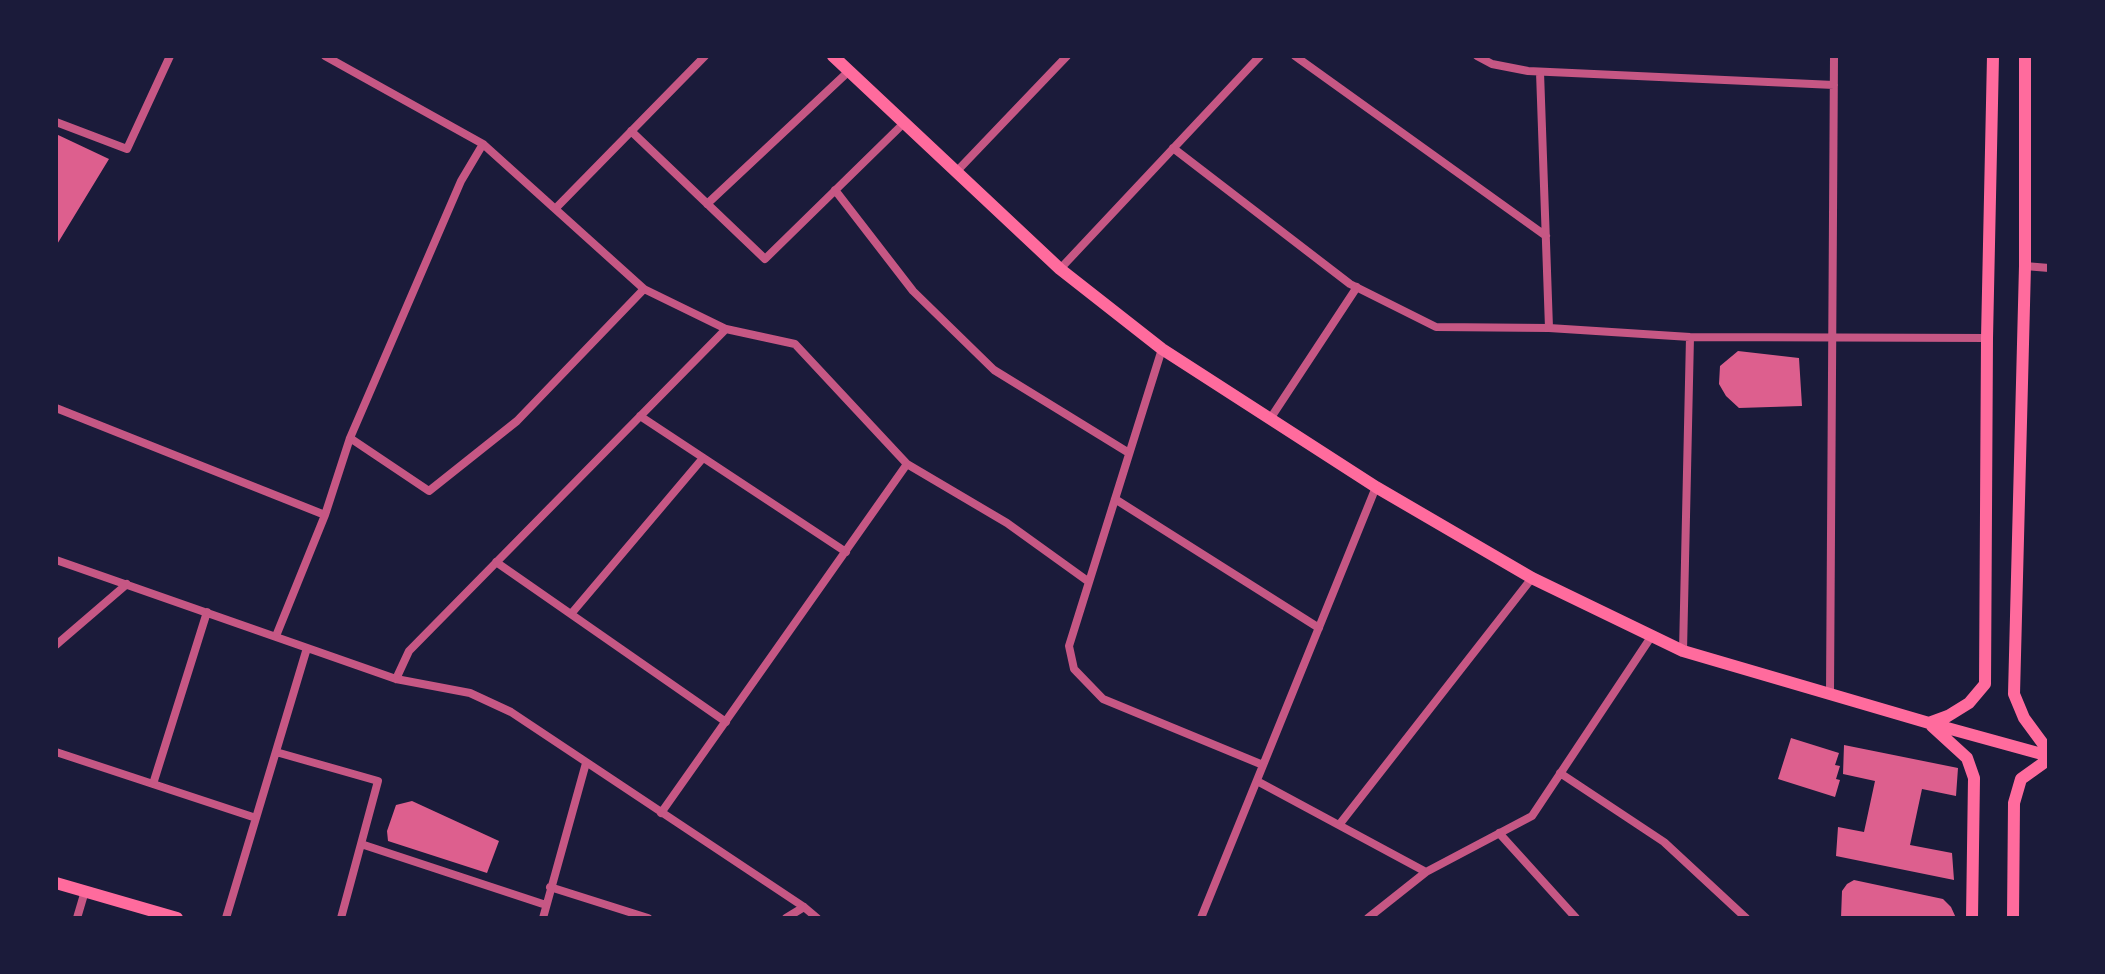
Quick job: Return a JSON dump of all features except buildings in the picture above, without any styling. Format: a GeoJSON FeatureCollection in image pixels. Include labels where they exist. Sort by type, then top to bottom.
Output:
{"type":"FeatureCollection","features":[{"type":"Feature","properties":{"kind":"main road"},"geometry":{"type":"LineString","coordinates":[[833,56],[1060,269],[1162,349],[1376,487],[1532,578],[1683,651],[2049,756]]}},
{"type":"Feature","properties":{"kind":"main road"},"geometry":{"type":"LineString","coordinates":[[1929,723],[1969,703],[1985,684],[1987,338],[1993,56]]}},
{"type":"Feature","properties":{"kind":"main road"},"geometry":{"type":"LineString","coordinates":[[2025,56],[2025,266],[2014,694],[2024,718],[2049,756]]}},
{"type":"Feature","properties":{"kind":"main road"},"geometry":{"type":"LineString","coordinates":[[1929,723],[1967,758],[1974,778],[1972,918]]}},
{"type":"Feature","properties":{"kind":"main road"},"geometry":{"type":"LineString","coordinates":[[2013,918],[2014,803],[2021,779],[2049,756]]}},
{"type":"Feature","properties":{"kind":"main road"},"geometry":{"type":"LineString","coordinates":[[56,883],[177,918]]}},
{"type":"Feature","properties":{"kind":"street"},"geometry":{"type":"LineString","coordinates":[[56,122],[127,149],[170,56]]}},
{"type":"Feature","properties":{"kind":"street"},"geometry":{"type":"LineString","coordinates":[[325,56],[483,144],[644,289],[726,329],[795,344],[907,464],[1007,523],[1089,582]]}},
{"type":"Feature","properties":{"kind":"street"},"geometry":{"type":"LineString","coordinates":[[556,208],[705,56]]}},
{"type":"Feature","properties":{"kind":"street"},"geometry":{"type":"LineString","coordinates":[[1060,269],[1260,56]]}},
{"type":"Feature","properties":{"kind":"street"},"geometry":{"type":"LineString","coordinates":[[1295,56],[1546,236]]}},
{"type":"Feature","properties":{"kind":"street"},"geometry":{"type":"LineString","coordinates":[[1477,56],[1492,64],[1540,72],[1834,85]]}},
{"type":"Feature","properties":{"kind":"street"},"geometry":{"type":"LineString","coordinates":[[1830,693],[1834,56]]}},
{"type":"Feature","properties":{"kind":"street"},"geometry":{"type":"LineString","coordinates":[[958,170],[1060,58]]}},
{"type":"Feature","properties":{"kind":"street"},"geometry":{"type":"LineString","coordinates":[[707,204],[849,71]]}},
{"type":"Feature","properties":{"kind":"street"},"geometry":{"type":"LineString","coordinates":[[1540,72],[1549,328]]}},
{"type":"Feature","properties":{"kind":"street"},"geometry":{"type":"LineString","coordinates":[[631,131],[765,259],[905,122]]}},
{"type":"Feature","properties":{"kind":"street"},"geometry":{"type":"LineString","coordinates":[[276,636],[325,515],[350,438],[461,181],[483,144]]}},
{"type":"Feature","properties":{"kind":"street"},"geometry":{"type":"LineString","coordinates":[[1173,148],[1357,287],[1436,327],[1549,328],[1690,337],[1987,338]]}},
{"type":"Feature","properties":{"kind":"street"},"geometry":{"type":"LineString","coordinates":[[835,190],[913,291],[994,370],[1129,453]]}},
{"type":"Feature","properties":{"kind":"street"},"geometry":{"type":"LineString","coordinates":[[2025,266],[2049,268]]}},
{"type":"Feature","properties":{"kind":"street"},"geometry":{"type":"LineString","coordinates":[[1270,419],[1357,287]]}},
{"type":"Feature","properties":{"kind":"street"},"geometry":{"type":"LineString","coordinates":[[350,438],[429,491],[517,421],[644,289]]}},
{"type":"Feature","properties":{"kind":"street"},"geometry":{"type":"LineString","coordinates":[[396,679],[409,651],[726,329]]}},
{"type":"Feature","properties":{"kind":"street"},"geometry":{"type":"LineString","coordinates":[[1683,651],[1690,337]]}},
{"type":"Feature","properties":{"kind":"street"},"geometry":{"type":"LineString","coordinates":[[1162,349],[1069,646],[1074,669],[1103,699],[1263,765]]}},
{"type":"Feature","properties":{"kind":"street"},"geometry":{"type":"LineString","coordinates":[[56,408],[325,515]]}},
{"type":"Feature","properties":{"kind":"street"},"geometry":{"type":"LineString","coordinates":[[640,416],[846,552]]}},
{"type":"Feature","properties":{"kind":"street"},"geometry":{"type":"LineString","coordinates":[[571,614],[703,458]]}},
{"type":"Feature","properties":{"kind":"street"},"geometry":{"type":"LineString","coordinates":[[661,813],[907,464]]}},
{"type":"Feature","properties":{"kind":"street"},"geometry":{"type":"LineString","coordinates":[[1201,918],[1376,487]]}},
{"type":"Feature","properties":{"kind":"street"},"geometry":{"type":"LineString","coordinates":[[1115,499],[1319,628]]}},
{"type":"Feature","properties":{"kind":"street"},"geometry":{"type":"LineString","coordinates":[[56,560],[396,679],[470,693],[511,712],[817,918]]}},
{"type":"Feature","properties":{"kind":"street"},"geometry":{"type":"LineString","coordinates":[[496,562],[726,722]]}},
{"type":"Feature","properties":{"kind":"street"},"geometry":{"type":"LineString","coordinates":[[1339,825],[1532,578]]}},
{"type":"Feature","properties":{"kind":"street"},"geometry":{"type":"LineString","coordinates":[[56,645],[127,584]]}},
{"type":"Feature","properties":{"kind":"street"},"geometry":{"type":"LineString","coordinates":[[153,784],[207,612]]}},
{"type":"Feature","properties":{"kind":"street"},"geometry":{"type":"LineString","coordinates":[[1370,917],[1426,872],[1532,816],[1651,637]]}},
{"type":"Feature","properties":{"kind":"street"},"geometry":{"type":"LineString","coordinates":[[226,918],[307,648]]}},
{"type":"Feature","properties":{"kind":"street"},"geometry":{"type":"LineString","coordinates":[[56,752],[256,818]]}},
{"type":"Feature","properties":{"kind":"street"},"geometry":{"type":"LineString","coordinates":[[276,752],[378,781],[341,918]]}},
{"type":"Feature","properties":{"kind":"street"},"geometry":{"type":"LineString","coordinates":[[543,918],[586,763]]}},
{"type":"Feature","properties":{"kind":"street"},"geometry":{"type":"LineString","coordinates":[[1560,773],[1664,842],[1746,918]]}},
{"type":"Feature","properties":{"kind":"street"},"geometry":{"type":"LineString","coordinates":[[1257,781],[1426,872]]}},
{"type":"Feature","properties":{"kind":"street"},"geometry":{"type":"LineString","coordinates":[[1499,833],[1576,918]]}},
{"type":"Feature","properties":{"kind":"street"},"geometry":{"type":"LineString","coordinates":[[361,844],[546,905]]}},
{"type":"Feature","properties":{"kind":"street"},"geometry":{"type":"LineString","coordinates":[[550,887],[648,918]]}},
{"type":"Feature","properties":{"kind":"street"},"geometry":{"type":"LineString","coordinates":[[77,918],[85,891]]}},
{"type":"Feature","properties":{"kind":"street"},"geometry":{"type":"LineString","coordinates":[[786,918],[804,907]]}}]}
